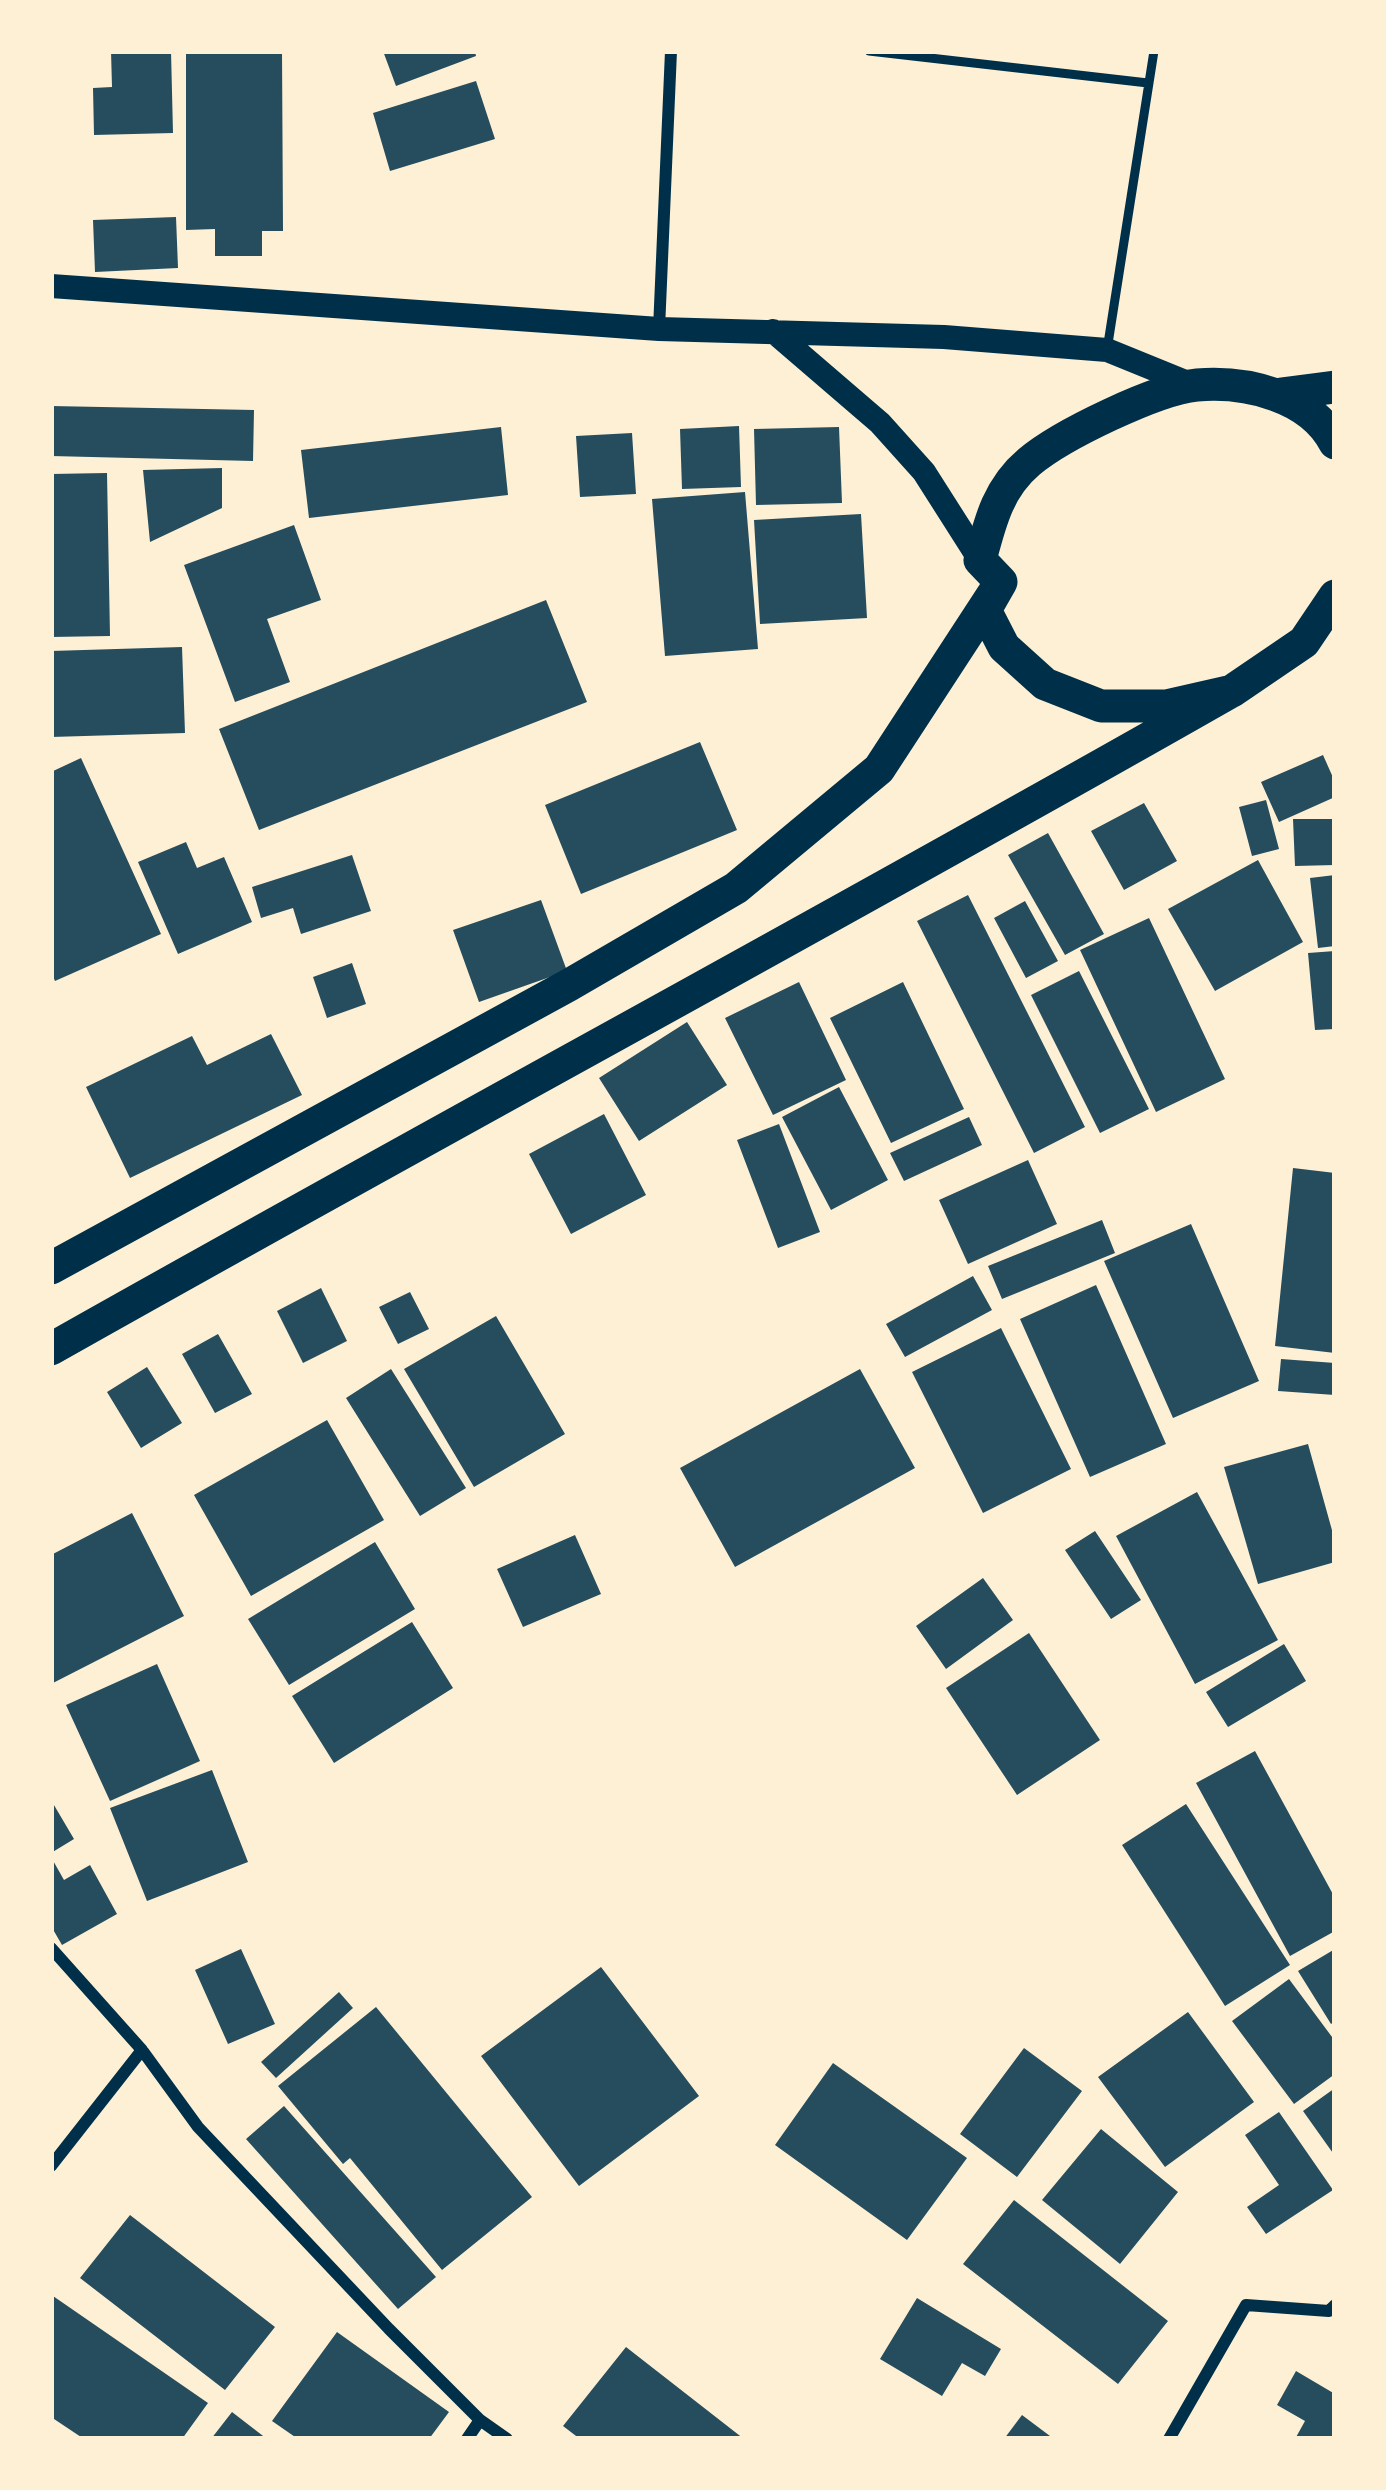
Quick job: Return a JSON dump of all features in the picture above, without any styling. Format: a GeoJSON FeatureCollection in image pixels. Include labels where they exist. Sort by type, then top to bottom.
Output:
{"type":"FeatureCollection","features":[{"type":"Feature","properties":{"kind":"highway"},"geometry":{"type":"LineString","coordinates":[[1232,691],[1166,706],[1101,706],[1045,684],[1004,647],[985,610],[994,504],[1027,463],[1091,422],[1193,386],[1281,394],[1335,387]]}},
{"type":"Feature","properties":{"kind":"highway"},"geometry":{"type":"LineString","coordinates":[[1281,394],[1327,427],[1335,443]]}},
{"type":"Feature","properties":{"kind":"highway"},"geometry":{"type":"LineString","coordinates":[[51,1268],[736,888],[879,769],[991,571]]}},
{"type":"Feature","properties":{"kind":"highway"},"geometry":{"type":"LineString","coordinates":[[51,1348],[1232,691],[1320,637],[1335,596]]}},
{"type":"Feature","properties":{"kind":"main road"},"geometry":{"type":"LineString","coordinates":[[51,286],[659,328],[944,337],[1107,350],[1193,386]]}},
{"type":"Feature","properties":{"kind":"main road"},"geometry":{"type":"LineString","coordinates":[[773,331],[880,423],[923,472],[991,571]]}},
{"type":"Feature","properties":{"kind":"street"},"geometry":{"type":"LineString","coordinates":[[659,328],[671,51]]}},
{"type":"Feature","properties":{"kind":"street"},"geometry":{"type":"LineString","coordinates":[[51,1948],[142,2050],[198,2126],[388,2329],[480,2420],[507,2439]]}},
{"type":"Feature","properties":{"kind":"street"},"geometry":{"type":"LineString","coordinates":[[51,2167],[142,2050]]}},
{"type":"Feature","properties":{"kind":"street"},"geometry":{"type":"LineString","coordinates":[[1169,2439],[1246,2305],[1329,2311],[1335,2305]]}},
{"type":"Feature","properties":{"kind":"street"},"geometry":{"type":"LineString","coordinates":[[467,2439],[480,2420]]}},
{"type":"Feature","properties":{"kind":"lane"},"geometry":{"type":"LineString","coordinates":[[869,51],[1148,83]]}},
{"type":"Feature","properties":{"kind":"lane"},"geometry":{"type":"LineString","coordinates":[[1107,350],[1154,51]]}},
{"type":"Feature","properties":{"kind":"building"},"geometry":{"type":"Polygon","coordinates":[[[111,51],[171,51],[173,133],[94,135],[93,88],[112,87],[111,51]]]}},
{"type":"Feature","properties":{"kind":"building"},"geometry":{"type":"Polygon","coordinates":[[[186,51],[282,51],[283,231],[262,231],[262,256],[215,256],[215,229],[186,230],[186,51]]]}},
{"type":"Feature","properties":{"kind":"building"},"geometry":{"type":"Polygon","coordinates":[[[383,51],[475,51],[476,56],[396,86],[383,51]]]}},
{"type":"Feature","properties":{"kind":"building"},"geometry":{"type":"Polygon","coordinates":[[[476,81],[495,139],[390,171],[373,113],[476,81]]]}},
{"type":"Feature","properties":{"kind":"building"},"geometry":{"type":"Polygon","coordinates":[[[176,217],[178,268],[95,272],[93,220],[176,217]]]}},
{"type":"Feature","properties":{"kind":"building"},"geometry":{"type":"Polygon","coordinates":[[[51,406],[254,410],[253,461],[51,456],[51,406]]]}},
{"type":"Feature","properties":{"kind":"building"},"geometry":{"type":"Polygon","coordinates":[[[739,426],[741,487],[682,489],[680,429],[739,426]]]}},
{"type":"Feature","properties":{"kind":"building"},"geometry":{"type":"Polygon","coordinates":[[[501,427],[508,495],[309,518],[301,450],[501,427]]]}},
{"type":"Feature","properties":{"kind":"building"},"geometry":{"type":"Polygon","coordinates":[[[839,427],[842,503],[756,505],[754,429],[839,427]]]}},
{"type":"Feature","properties":{"kind":"building"},"geometry":{"type":"Polygon","coordinates":[[[632,433],[636,494],[580,497],[576,436],[632,433]]]}},
{"type":"Feature","properties":{"kind":"building"},"geometry":{"type":"Polygon","coordinates":[[[222,468],[222,508],[150,542],[143,470],[222,468]]]}},
{"type":"Feature","properties":{"kind":"building"},"geometry":{"type":"Polygon","coordinates":[[[107,473],[110,636],[51,637],[51,474],[107,473]]]}},
{"type":"Feature","properties":{"kind":"building"},"geometry":{"type":"Polygon","coordinates":[[[745,492],[758,649],[665,656],[652,499],[745,492]]]}},
{"type":"Feature","properties":{"kind":"building"},"geometry":{"type":"Polygon","coordinates":[[[861,514],[867,618],[760,624],[754,520],[861,514]]]}},
{"type":"Feature","properties":{"kind":"building"},"geometry":{"type":"Polygon","coordinates":[[[294,525],[321,600],[267,619],[290,682],[235,702],[184,565],[294,525]]]}},
{"type":"Feature","properties":{"kind":"building"},"geometry":{"type":"Polygon","coordinates":[[[546,600],[587,702],[259,830],[219,729],[546,600]]]}},
{"type":"Feature","properties":{"kind":"building"},"geometry":{"type":"Polygon","coordinates":[[[182,647],[185,733],[51,737],[51,651],[182,647]]]}},
{"type":"Feature","properties":{"kind":"building"},"geometry":{"type":"Polygon","coordinates":[[[700,742],[737,830],[581,894],[545,805],[700,742]]]}},
{"type":"Feature","properties":{"kind":"building"},"geometry":{"type":"Polygon","coordinates":[[[1323,755],[1335,782],[1335,797],[1279,822],[1261,782],[1323,755]]]}},
{"type":"Feature","properties":{"kind":"building"},"geometry":{"type":"Polygon","coordinates":[[[81,758],[161,934],[55,981],[51,972],[51,772],[81,758]]]}},
{"type":"Feature","properties":{"kind":"building"},"geometry":{"type":"Polygon","coordinates":[[[1266,800],[1279,849],[1252,856],[1239,807],[1266,800]]]}},
{"type":"Feature","properties":{"kind":"building"},"geometry":{"type":"Polygon","coordinates":[[[1144,803],[1177,861],[1124,890],[1091,831],[1144,803]]]}},
{"type":"Feature","properties":{"kind":"building"},"geometry":{"type":"Polygon","coordinates":[[[1293,819],[1335,819],[1335,865],[1295,866],[1293,819]]]}},
{"type":"Feature","properties":{"kind":"building"},"geometry":{"type":"Polygon","coordinates":[[[1048,833],[1104,934],[1065,955],[1008,855],[1048,833]]]}},
{"type":"Feature","properties":{"kind":"building"},"geometry":{"type":"Polygon","coordinates":[[[186,842],[197,868],[224,857],[252,922],[178,954],[138,862],[186,842]]]}},
{"type":"Feature","properties":{"kind":"building"},"geometry":{"type":"Polygon","coordinates":[[[352,855],[371,911],[301,934],[293,908],[261,918],[252,887],[352,855]]]}},
{"type":"Feature","properties":{"kind":"building"},"geometry":{"type":"Polygon","coordinates":[[[1258,860],[1303,942],[1215,991],[1168,909],[1258,860]]]}},
{"type":"Feature","properties":{"kind":"building"},"geometry":{"type":"Polygon","coordinates":[[[1335,875],[1335,946],[1318,948],[1310,878],[1335,875]]]}},
{"type":"Feature","properties":{"kind":"building"},"geometry":{"type":"Polygon","coordinates":[[[968,895],[1085,1127],[1034,1153],[917,921],[968,895]]]}},
{"type":"Feature","properties":{"kind":"building"},"geometry":{"type":"Polygon","coordinates":[[[541,900],[567,971],[479,1002],[453,930],[541,900]]]}},
{"type":"Feature","properties":{"kind":"building"},"geometry":{"type":"Polygon","coordinates":[[[1025,901],[1058,961],[1026,978],[994,918],[1025,901]]]}},
{"type":"Feature","properties":{"kind":"building"},"geometry":{"type":"Polygon","coordinates":[[[1149,918],[1225,1079],[1156,1112],[1080,950],[1149,918]]]}},
{"type":"Feature","properties":{"kind":"building"},"geometry":{"type":"Polygon","coordinates":[[[1335,951],[1335,1029],[1315,1030],[1308,953],[1335,951]]]}},
{"type":"Feature","properties":{"kind":"building"},"geometry":{"type":"Polygon","coordinates":[[[352,963],[366,1004],[327,1018],[313,977],[352,963]]]}},
{"type":"Feature","properties":{"kind":"building"},"geometry":{"type":"Polygon","coordinates":[[[1079,971],[1149,1109],[1100,1133],[1031,995],[1079,971]]]}},
{"type":"Feature","properties":{"kind":"building"},"geometry":{"type":"Polygon","coordinates":[[[799,982],[846,1080],[773,1115],[725,1018],[799,982]]]}},
{"type":"Feature","properties":{"kind":"building"},"geometry":{"type":"Polygon","coordinates":[[[903,982],[964,1109],[891,1143],[830,1018],[903,982]]]}},
{"type":"Feature","properties":{"kind":"building"},"geometry":{"type":"Polygon","coordinates":[[[687,1022],[727,1085],[639,1141],[599,1078],[687,1022]]]}},
{"type":"Feature","properties":{"kind":"building"},"geometry":{"type":"Polygon","coordinates":[[[271,1034],[302,1095],[130,1178],[86,1087],[192,1036],[207,1065],[271,1034]]]}},
{"type":"Feature","properties":{"kind":"building"},"geometry":{"type":"Polygon","coordinates":[[[839,1087],[888,1180],[831,1210],[782,1117],[839,1087]]]}},
{"type":"Feature","properties":{"kind":"building"},"geometry":{"type":"Polygon","coordinates":[[[604,1114],[646,1195],[571,1234],[529,1154],[604,1114]]]}},
{"type":"Feature","properties":{"kind":"building"},"geometry":{"type":"Polygon","coordinates":[[[969,1117],[982,1145],[904,1181],[890,1153],[969,1117]]]}},
{"type":"Feature","properties":{"kind":"building"},"geometry":{"type":"Polygon","coordinates":[[[779,1124],[820,1232],[778,1248],[737,1140],[779,1124]]]}},
{"type":"Feature","properties":{"kind":"building"},"geometry":{"type":"Polygon","coordinates":[[[1028,1160],[1057,1224],[968,1264],[939,1200],[1028,1160]]]}},
{"type":"Feature","properties":{"kind":"building"},"geometry":{"type":"Polygon","coordinates":[[[1293,1168],[1335,1173],[1335,1353],[1275,1346],[1293,1168]]]}},
{"type":"Feature","properties":{"kind":"building"},"geometry":{"type":"Polygon","coordinates":[[[1102,1220],[1115,1253],[1002,1299],[988,1266],[1102,1220]]]}},
{"type":"Feature","properties":{"kind":"building"},"geometry":{"type":"Polygon","coordinates":[[[1191,1224],[1259,1381],[1173,1418],[1104,1261],[1191,1224]]]}},
{"type":"Feature","properties":{"kind":"building"},"geometry":{"type":"Polygon","coordinates":[[[973,1276],[992,1310],[905,1357],[886,1324],[973,1276]]]}},
{"type":"Feature","properties":{"kind":"building"},"geometry":{"type":"Polygon","coordinates":[[[1096,1285],[1166,1444],[1090,1477],[1020,1319],[1096,1285]]]}},
{"type":"Feature","properties":{"kind":"building"},"geometry":{"type":"Polygon","coordinates":[[[321,1288],[347,1341],[303,1363],[277,1311],[321,1288]]]}},
{"type":"Feature","properties":{"kind":"building"},"geometry":{"type":"Polygon","coordinates":[[[410,1292],[429,1329],[398,1344],[379,1307],[410,1292]]]}},
{"type":"Feature","properties":{"kind":"building"},"geometry":{"type":"Polygon","coordinates":[[[496,1316],[565,1434],[474,1487],[404,1369],[496,1316]]]}},
{"type":"Feature","properties":{"kind":"building"},"geometry":{"type":"Polygon","coordinates":[[[1001,1328],[1071,1469],[983,1513],[912,1372],[1001,1328]]]}},
{"type":"Feature","properties":{"kind":"building"},"geometry":{"type":"Polygon","coordinates":[[[218,1334],[252,1394],[215,1413],[182,1354],[218,1334]]]}},
{"type":"Feature","properties":{"kind":"building"},"geometry":{"type":"Polygon","coordinates":[[[1281,1359],[1335,1363],[1335,1395],[1278,1391],[1281,1359]]]}},
{"type":"Feature","properties":{"kind":"building"},"geometry":{"type":"Polygon","coordinates":[[[147,1367],[182,1423],[141,1448],[107,1392],[147,1367]]]}},
{"type":"Feature","properties":{"kind":"building"},"geometry":{"type":"Polygon","coordinates":[[[391,1369],[466,1488],[420,1516],[346,1398],[391,1369]]]}},
{"type":"Feature","properties":{"kind":"building"},"geometry":{"type":"Polygon","coordinates":[[[860,1369],[915,1468],[735,1567],[680,1468],[860,1369]]]}},
{"type":"Feature","properties":{"kind":"building"},"geometry":{"type":"Polygon","coordinates":[[[327,1420],[384,1520],[251,1596],[194,1495],[327,1420]]]}},
{"type":"Feature","properties":{"kind":"building"},"geometry":{"type":"Polygon","coordinates":[[[1308,1444],[1335,1541],[1335,1562],[1258,1584],[1224,1467],[1308,1444]]]}},
{"type":"Feature","properties":{"kind":"building"},"geometry":{"type":"Polygon","coordinates":[[[1197,1492],[1278,1640],[1195,1684],[1116,1536],[1197,1492]]]}},
{"type":"Feature","properties":{"kind":"building"},"geometry":{"type":"Polygon","coordinates":[[[132,1513],[184,1616],[51,1684],[51,1555],[132,1513]]]}},
{"type":"Feature","properties":{"kind":"building"},"geometry":{"type":"Polygon","coordinates":[[[1095,1531],[1141,1600],[1111,1619],[1065,1550],[1095,1531]]]}},
{"type":"Feature","properties":{"kind":"building"},"geometry":{"type":"Polygon","coordinates":[[[575,1535],[601,1594],[523,1627],[497,1569],[575,1535]]]}},
{"type":"Feature","properties":{"kind":"building"},"geometry":{"type":"Polygon","coordinates":[[[375,1542],[415,1609],[289,1685],[248,1619],[375,1542]]]}},
{"type":"Feature","properties":{"kind":"building"},"geometry":{"type":"Polygon","coordinates":[[[983,1578],[1013,1620],[946,1669],[916,1626],[983,1578]]]}},
{"type":"Feature","properties":{"kind":"building"},"geometry":{"type":"Polygon","coordinates":[[[412,1622],[453,1688],[334,1763],[292,1696],[412,1622]]]}},
{"type":"Feature","properties":{"kind":"building"},"geometry":{"type":"Polygon","coordinates":[[[1029,1633],[1100,1740],[1017,1795],[946,1688],[1029,1633]]]}},
{"type":"Feature","properties":{"kind":"building"},"geometry":{"type":"Polygon","coordinates":[[[1284,1644],[1306,1681],[1228,1727],[1206,1692],[1284,1644]]]}},
{"type":"Feature","properties":{"kind":"building"},"geometry":{"type":"Polygon","coordinates":[[[157,1664],[200,1761],[110,1801],[66,1705],[157,1664]]]}},
{"type":"Feature","properties":{"kind":"building"},"geometry":{"type":"Polygon","coordinates":[[[1255,1751],[1335,1898],[1335,1931],[1290,1956],[1196,1783],[1255,1751]]]}},
{"type":"Feature","properties":{"kind":"building"},"geometry":{"type":"Polygon","coordinates":[[[212,1770],[248,1862],[147,1901],[110,1808],[212,1770]]]}},
{"type":"Feature","properties":{"kind":"building"},"geometry":{"type":"Polygon","coordinates":[[[51,1800],[74,1839],[51,1853],[51,1800]]]}},
{"type":"Feature","properties":{"kind":"building"},"geometry":{"type":"Polygon","coordinates":[[[1186,1804],[1290,1965],[1225,2006],[1122,1845],[1186,1804]]]}},
{"type":"Feature","properties":{"kind":"building"},"geometry":{"type":"Polygon","coordinates":[[[51,1857],[64,1880],[90,1865],[117,1914],[62,1945],[51,1926],[51,1857]]]}},
{"type":"Feature","properties":{"kind":"building"},"geometry":{"type":"Polygon","coordinates":[[[241,1949],[275,2024],[228,2044],[195,1970],[241,1949]]]}},
{"type":"Feature","properties":{"kind":"building"},"geometry":{"type":"Polygon","coordinates":[[[1335,1949],[1335,2021],[1331,2024],[1298,1971],[1335,1949]]]}},
{"type":"Feature","properties":{"kind":"building"},"geometry":{"type":"Polygon","coordinates":[[[601,1967],[699,2096],[579,2186],[481,2056],[601,1967]]]}},
{"type":"Feature","properties":{"kind":"building"},"geometry":{"type":"Polygon","coordinates":[[[1289,1979],[1335,2041],[1335,2074],[1294,2104],[1232,2021],[1289,1979]]]}},
{"type":"Feature","properties":{"kind":"building"},"geometry":{"type":"Polygon","coordinates":[[[339,1992],[353,2008],[276,2078],[261,2062],[339,1992]]]}},
{"type":"Feature","properties":{"kind":"building"},"geometry":{"type":"Polygon","coordinates":[[[376,2007],[532,2197],[442,2270],[350,2158],[343,2164],[278,2086],[376,2007]]]}},
{"type":"Feature","properties":{"kind":"building"},"geometry":{"type":"Polygon","coordinates":[[[1188,2012],[1254,2102],[1165,2167],[1098,2077],[1188,2012]]]}},
{"type":"Feature","properties":{"kind":"building"},"geometry":{"type":"Polygon","coordinates":[[[1024,2048],[1082,2091],[1017,2177],[960,2134],[1024,2048]]]}},
{"type":"Feature","properties":{"kind":"building"},"geometry":{"type":"Polygon","coordinates":[[[833,2063],[967,2158],[907,2240],[775,2145],[833,2063]]]}},
{"type":"Feature","properties":{"kind":"building"},"geometry":{"type":"Polygon","coordinates":[[[1335,2088],[1335,2156],[1303,2111],[1335,2088]]]}},
{"type":"Feature","properties":{"kind":"building"},"geometry":{"type":"Polygon","coordinates":[[[284,2106],[436,2277],[398,2309],[246,2139],[284,2106]]]}},
{"type":"Feature","properties":{"kind":"building"},"geometry":{"type":"Polygon","coordinates":[[[1279,2112],[1333,2190],[1266,2234],[1247,2207],[1279,2185],[1245,2135],[1279,2112]]]}},
{"type":"Feature","properties":{"kind":"building"},"geometry":{"type":"Polygon","coordinates":[[[1101,2129],[1178,2192],[1120,2264],[1042,2200],[1101,2129]]]}},
{"type":"Feature","properties":{"kind":"building"},"geometry":{"type":"Polygon","coordinates":[[[1014,2200],[1168,2321],[1118,2384],[963,2264],[1014,2200]]]}},
{"type":"Feature","properties":{"kind":"building"},"geometry":{"type":"Polygon","coordinates":[[[130,2215],[275,2327],[225,2390],[80,2278],[130,2215]]]}},
{"type":"Feature","properties":{"kind":"building"},"geometry":{"type":"Polygon","coordinates":[[[53,2296],[208,2403],[182,2439],[84,2439],[51,2417],[53,2296]]]}},
{"type":"Feature","properties":{"kind":"building"},"geometry":{"type":"Polygon","coordinates":[[[917,2298],[1001,2349],[985,2376],[962,2363],[942,2396],[880,2359],[917,2298]]]}},
{"type":"Feature","properties":{"kind":"building"},"geometry":{"type":"Polygon","coordinates":[[[337,2332],[449,2412],[429,2439],[298,2439],[272,2421],[337,2332]]]}},
{"type":"Feature","properties":{"kind":"building"},"geometry":{"type":"Polygon","coordinates":[[[626,2347],[744,2439],[580,2439],[563,2426],[626,2347]]]}},
{"type":"Feature","properties":{"kind":"building"},"geometry":{"type":"Polygon","coordinates":[[[1296,2371],[1335,2394],[1335,2439],[1295,2439],[1305,2421],[1277,2405],[1296,2371]]]}},
{"type":"Feature","properties":{"kind":"building"},"geometry":{"type":"Polygon","coordinates":[[[232,2412],[267,2439],[211,2439],[232,2412]]]}},
{"type":"Feature","properties":{"kind":"building"},"geometry":{"type":"Polygon","coordinates":[[[1022,2415],[1054,2439],[1004,2439],[1022,2415]]]}}]}
